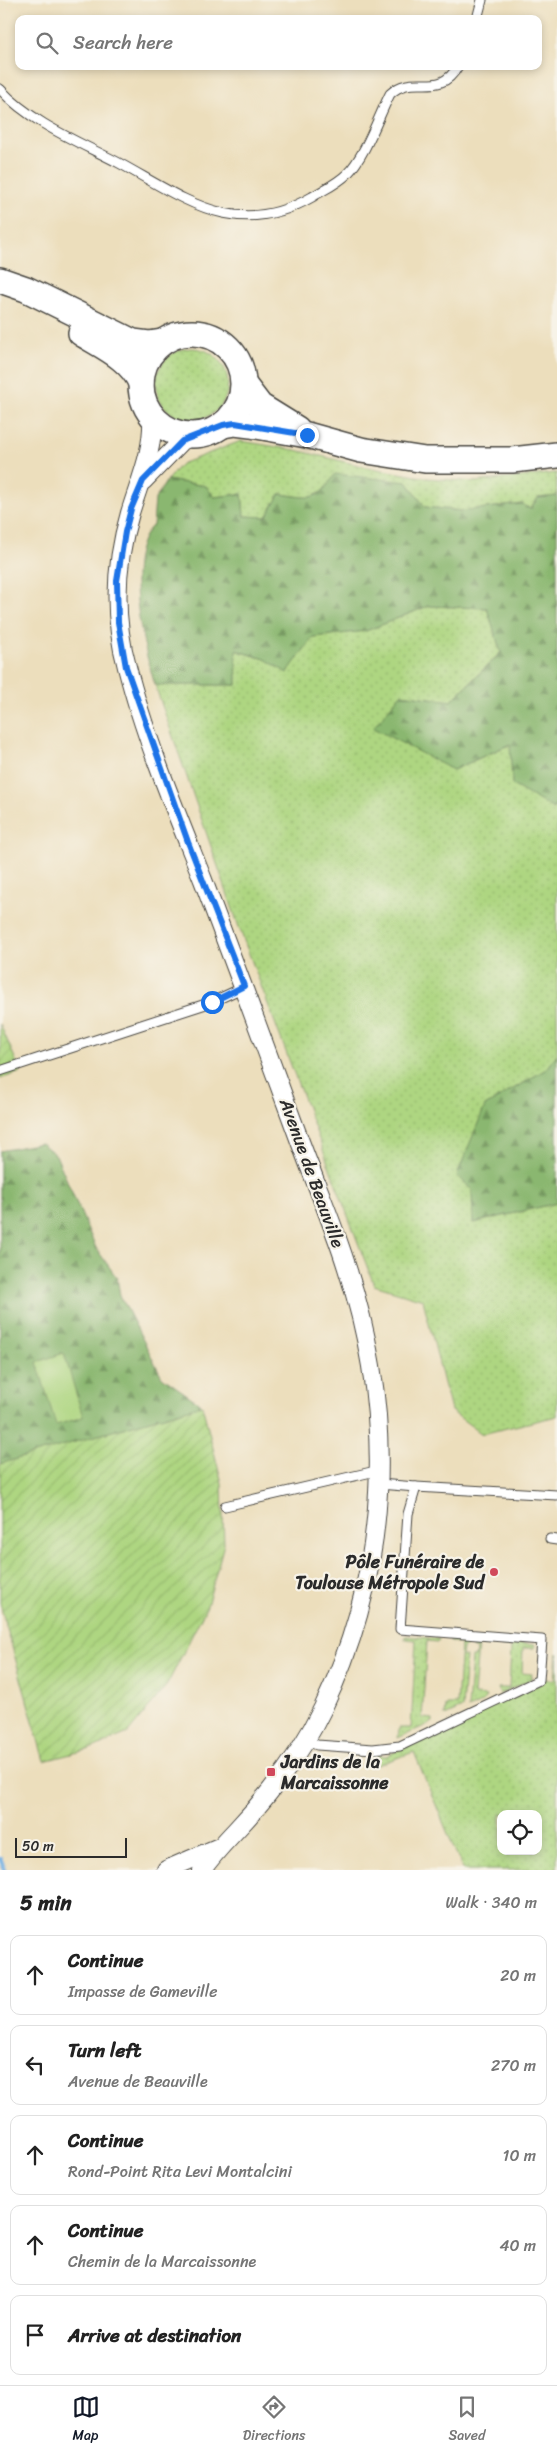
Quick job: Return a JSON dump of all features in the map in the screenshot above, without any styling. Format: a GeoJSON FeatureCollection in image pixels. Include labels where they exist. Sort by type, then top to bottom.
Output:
{"type":"FeatureCollection","features":[{"type":"Feature","properties":{"kind":"main road"},"geometry":{"type":"LineString","coordinates":[[0,281],[26,289],[134,342],[149,344],[162,342],[174,336],[188,333],[203,334],[216,338],[228,347],[237,358],[244,386],[238,408],[223,425]]}},
{"type":"Feature","properties":{"kind":"main road"},"geometry":{"type":"LineString","coordinates":[[0,281],[125,361],[136,373],[141,383]]}},
{"type":"Feature","properties":{"kind":"main road"},"geometry":{"type":"LineString","coordinates":[[162,342],[149,356],[142,374],[141,383],[144,400],[152,415],[170,430],[193,435],[204,434],[223,425],[235,423],[307,435],[361,450],[425,460],[481,462],[557,455]]}},
{"type":"Feature","properties":{"kind":"main road"},"geometry":{"type":"LineString","coordinates":[[244,386],[260,406],[307,435]]}},
{"type":"Feature","properties":{"kind":"street","name":"Avenue de Beauville"},"geometry":{"type":"LineString","coordinates":[[152,415],[151,444],[143,481],[131,509],[125,532],[117,581],[118,622],[126,667],[188,842],[244,986],[348,1269],[376,1393],[379,1477],[369,1574],[347,1649],[322,1709],[305,1740],[260,1802],[236,1830],[217,1848],[202,1870]]}},
{"type":"Feature","properties":{"kind":"street","name":"Avenue de Beauville"},"geometry":{"type":"LineString","coordinates":[[143,481],[182,441],[193,435]]}},
{"type":"Feature","properties":{"kind":"street","name":"Avenue de Beauville"},"geometry":{"type":"LineString","coordinates":[[166,1870],[217,1848]]}},
{"type":"Feature","properties":{"kind":"lane"},"geometry":{"type":"LineString","coordinates":[[478,15],[482,0]]}},
{"type":"Feature","properties":{"kind":"lane"},"geometry":{"type":"LineString","coordinates":[[0,89],[36,118],[172,194],[221,214],[247,216],[287,211],[336,183],[347,174],[357,160],[390,94],[397,87],[406,83],[435,84],[447,80],[455,70]]}},
{"type":"Feature","properties":{"kind":"lane"},"geometry":{"type":"LineString","coordinates":[[0,1071],[212,1002],[244,986]]}},
{"type":"Feature","properties":{"kind":"lane"},"geometry":{"type":"LineString","coordinates":[[225,1506],[379,1477],[416,1487],[557,1495]]}},
{"type":"Feature","properties":{"kind":"lane"},"geometry":{"type":"LineString","coordinates":[[305,1740],[317,1745],[373,1749],[400,1746],[539,1680],[542,1640],[400,1629],[408,1514],[416,1487]]}},
{"type":"Feature","properties":{"kind":"green space"},"geometry":{"type":"Polygon","coordinates":[[[192,348],[212,354],[222,364],[228,384],[222,404],[212,414],[192,420],[172,414],[162,404],[156,384],[162,364],[172,354],[192,348]]]}},
{"type":"Feature","properties":{"kind":"green space"},"geometry":{"type":"Polygon","coordinates":[[[241,441],[296,450],[366,467],[427,478],[476,482],[556,473],[557,496],[538,498],[530,509],[522,504],[461,511],[425,507],[407,482],[324,491],[309,498],[280,494],[266,517],[244,516],[242,494],[214,497],[206,486],[167,480],[181,464],[241,441]]]}},
{"type":"Feature","properties":{"kind":"green space"},"geometry":{"type":"Polygon","coordinates":[[[335,474],[407,482],[425,507],[461,511],[522,504],[530,509],[538,498],[557,496],[557,802],[554,809],[512,785],[510,744],[453,770],[373,728],[401,694],[451,701],[501,653],[487,608],[428,606],[366,631],[313,637],[287,673],[265,659],[236,650],[237,685],[155,685],[140,626],[136,579],[138,558],[143,539],[153,525],[155,499],[167,480],[206,486],[214,497],[242,494],[244,516],[266,517],[280,494],[300,497],[313,496],[323,490],[335,474]]]}},
{"type":"Feature","properties":{"kind":"green space"},"geometry":{"type":"Polygon","coordinates":[[[428,606],[487,608],[501,652],[451,701],[401,694],[453,770],[511,744],[553,809],[557,802],[557,1054],[548,1068],[485,1106],[472,1190],[474,1223],[557,1203],[557,1416],[482,1434],[451,1411],[423,1300],[374,1285],[240,930],[155,685],[237,685],[235,650],[265,659],[287,672],[313,637],[366,631],[428,606]]]}},
{"type":"Feature","properties":{"kind":"green space"},"geometry":{"type":"Polygon","coordinates":[[[0,1024],[21,1072],[0,1079],[0,1024]]]}},
{"type":"Feature","properties":{"kind":"green space"},"geometry":{"type":"Polygon","coordinates":[[[557,1054],[557,1203],[473,1223],[472,1190],[457,1175],[485,1106],[548,1068],[557,1054]]]}},
{"type":"Feature","properties":{"kind":"green space"},"geometry":{"type":"Polygon","coordinates":[[[41,1143],[56,1155],[96,1248],[117,1278],[120,1295],[162,1377],[202,1405],[0,1464],[0,1151],[41,1143]]]}},
{"type":"Feature","properties":{"kind":"green space"},"geometry":{"type":"Polygon","coordinates":[[[64,1353],[83,1417],[56,1425],[37,1362],[64,1353]]]}},
{"type":"Feature","properties":{"kind":"green space"},"geometry":{"type":"Polygon","coordinates":[[[202,1405],[222,1483],[224,1544],[207,1606],[167,1685],[128,1733],[90,1749],[44,1761],[0,1604],[0,1464],[202,1405]]]}},
{"type":"Feature","properties":{"kind":"green space"},"geometry":{"type":"Polygon","coordinates":[[[405,1636],[439,1639],[438,1642],[427,1641],[422,1718],[433,1719],[433,1722],[398,1738],[399,1728],[411,1728],[416,1640],[405,1639],[405,1636]]]}},
{"type":"Feature","properties":{"kind":"green space"},"geometry":{"type":"Polygon","coordinates":[[[450,1639],[467,1640],[462,1656],[466,1657],[462,1708],[445,1716],[446,1705],[457,1705],[461,1643],[450,1642],[450,1639]]]}},
{"type":"Feature","properties":{"kind":"green space"},"geometry":{"type":"Polygon","coordinates":[[[473,1641],[489,1642],[489,1645],[478,1645],[474,1695],[486,1696],[483,1702],[468,1709],[472,1657],[475,1657],[476,1649],[472,1648],[473,1641]]]}},
{"type":"Feature","properties":{"kind":"green space"},"geometry":{"type":"Polygon","coordinates":[[[501,1642],[535,1645],[535,1648],[523,1648],[522,1673],[532,1674],[531,1679],[500,1694],[498,1688],[509,1688],[511,1647],[501,1646],[501,1642]]]}},
{"type":"Feature","properties":{"kind":"green space"},"geometry":{"type":"Polygon","coordinates":[[[557,1653],[557,1870],[463,1870],[414,1752],[371,1767],[372,1755],[386,1756],[543,1682],[544,1679],[555,1680],[557,1653]]]}},
{"type":"Feature","properties":{"kind":"waterway"},"geometry":{"type":"LineString","coordinates":[[0,1858],[5,1870]]}},
{"type":"Feature","properties":{"kind":"place","name":"Pôle Funéraire de Toulouse Métropole Sud"},"geometry":{"type":"Point","coordinates":[494,1572]}},
{"type":"Feature","properties":{"kind":"place","name":"Jardins de la Marcaissonne"},"geometry":{"type":"Point","coordinates":[271,1772]}},
{"type":"Feature","properties":{"kind":"route"},"geometry":{"type":"LineString","coordinates":[[212,1002],[244,986],[188,842],[126,667],[118,622],[117,581],[125,532],[131,509],[143,481],[157,469],[182,441],[193,435],[204,434],[223,425],[235,423],[307,435]]}}]}
